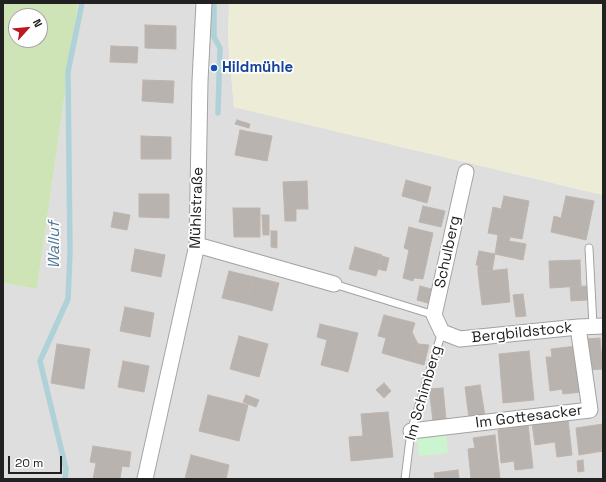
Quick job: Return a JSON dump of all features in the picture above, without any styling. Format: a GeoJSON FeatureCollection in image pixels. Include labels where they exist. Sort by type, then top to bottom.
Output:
{"type":"FeatureCollection","features":[{"type":"Feature","properties":{"kind":"street","name":"Mühlstraße"},"geometry":{"type":"LineString","coordinates":[[145,479],[197,245],[200,80],[204,3]]}},
{"type":"Feature","properties":{"kind":"street","name":"Schulberg"},"geometry":{"type":"LineString","coordinates":[[434,315],[466,172]]}},
{"type":"Feature","properties":{"kind":"street"},"geometry":{"type":"LineString","coordinates":[[197,245],[334,284]]}},
{"type":"Feature","properties":{"kind":"street"},"geometry":{"type":"LineString","coordinates":[[434,315],[442,332]]}},
{"type":"Feature","properties":{"kind":"street","name":"Bergbildstock"},"geometry":{"type":"LineString","coordinates":[[442,332],[460,339],[591,327]]}},
{"type":"Feature","properties":{"kind":"street","name":"Im Gottesacker"},"geometry":{"type":"LineString","coordinates":[[411,431],[590,410],[591,327]]}},
{"type":"Feature","properties":{"kind":"lane"},"geometry":{"type":"LineString","coordinates":[[589,248],[591,327]]}},
{"type":"Feature","properties":{"kind":"lane"},"geometry":{"type":"LineString","coordinates":[[334,284],[434,315]]}},
{"type":"Feature","properties":{"kind":"lane","name":"Im Schimberg"},"geometry":{"type":"LineString","coordinates":[[405,479],[411,431],[442,332]]}},
{"type":"Feature","properties":{"kind":"shaded area"},"geometry":{"type":"Polygon","coordinates":[[[78,3],[229,3],[228,39],[234,107],[603,195],[603,479],[3,479],[3,283],[37,289],[78,3]]]}},
{"type":"Feature","properties":{"kind":"green space"},"geometry":{"type":"Polygon","coordinates":[[[3,3],[78,3],[37,289],[3,283],[3,3]]]}},
{"type":"Feature","properties":{"kind":"green space"},"geometry":{"type":"Polygon","coordinates":[[[229,3],[603,3],[603,195],[234,107],[228,39],[229,3]]]}},
{"type":"Feature","properties":{"kind":"green space"},"geometry":{"type":"Polygon","coordinates":[[[446,431],[448,453],[419,456],[416,433],[446,431]]]}},
{"type":"Feature","properties":{"kind":"building"},"geometry":{"type":"Polygon","coordinates":[[[145,25],[176,26],[176,49],[145,48],[145,25]]]}},
{"type":"Feature","properties":{"kind":"building"},"geometry":{"type":"Polygon","coordinates":[[[111,46],[138,47],[137,63],[110,62],[111,46]]]}},
{"type":"Feature","properties":{"kind":"building"},"geometry":{"type":"Polygon","coordinates":[[[143,80],[174,81],[173,103],[142,101],[143,80]]]}},
{"type":"Feature","properties":{"kind":"building"},"geometry":{"type":"Polygon","coordinates":[[[237,120],[250,124],[249,128],[235,124],[237,120]]]}},
{"type":"Feature","properties":{"kind":"building"},"geometry":{"type":"Polygon","coordinates":[[[240,130],[272,136],[267,161],[235,155],[240,130]]]}},
{"type":"Feature","properties":{"kind":"building"},"geometry":{"type":"Polygon","coordinates":[[[141,136],[171,137],[171,159],[141,159],[141,136]]]}},
{"type":"Feature","properties":{"kind":"building"},"geometry":{"type":"Polygon","coordinates":[[[406,180],[431,187],[427,203],[402,196],[406,180]]]}},
{"type":"Feature","properties":{"kind":"building"},"geometry":{"type":"Polygon","coordinates":[[[307,181],[308,209],[296,209],[296,221],[285,221],[283,182],[307,181]]]}},
{"type":"Feature","properties":{"kind":"building"},"geometry":{"type":"Polygon","coordinates":[[[139,194],[169,194],[169,218],[139,217],[139,194]]]}},
{"type":"Feature","properties":{"kind":"building"},"geometry":{"type":"Polygon","coordinates":[[[504,196],[529,201],[522,239],[488,233],[493,207],[501,209],[504,196]]]}},
{"type":"Feature","properties":{"kind":"building"},"geometry":{"type":"Polygon","coordinates":[[[566,196],[594,201],[586,240],[551,232],[554,216],[561,218],[566,196]]]}},
{"type":"Feature","properties":{"kind":"building"},"geometry":{"type":"Polygon","coordinates":[[[423,206],[445,211],[441,227],[419,222],[423,206]]]}},
{"type":"Feature","properties":{"kind":"building"},"geometry":{"type":"Polygon","coordinates":[[[233,208],[260,208],[260,237],[234,237],[233,208]]]}},
{"type":"Feature","properties":{"kind":"building"},"geometry":{"type":"Polygon","coordinates":[[[114,212],[130,215],[127,230],[111,227],[114,212]]]}},
{"type":"Feature","properties":{"kind":"building"},"geometry":{"type":"Polygon","coordinates":[[[262,215],[269,215],[269,235],[263,235],[262,215]]]}},
{"type":"Feature","properties":{"kind":"building"},"geometry":{"type":"Polygon","coordinates":[[[409,227],[433,233],[423,279],[414,278],[413,281],[403,278],[409,250],[404,248],[409,227]]]}},
{"type":"Feature","properties":{"kind":"building"},"geometry":{"type":"Polygon","coordinates":[[[271,231],[277,231],[277,248],[271,247],[271,231]]]}},
{"type":"Feature","properties":{"kind":"building"},"geometry":{"type":"Polygon","coordinates":[[[498,235],[510,237],[509,241],[526,244],[523,260],[495,254],[498,235]]]}},
{"type":"Feature","properties":{"kind":"building"},"geometry":{"type":"Polygon","coordinates":[[[355,247],[382,255],[376,276],[349,269],[355,247]]]}},
{"type":"Feature","properties":{"kind":"building"},"geometry":{"type":"Polygon","coordinates":[[[135,249],[165,255],[161,277],[131,271],[135,249]]]}},
{"type":"Feature","properties":{"kind":"building"},"geometry":{"type":"Polygon","coordinates":[[[479,251],[495,254],[492,271],[478,272],[478,265],[476,265],[479,251]]]}},
{"type":"Feature","properties":{"kind":"building"},"geometry":{"type":"Polygon","coordinates":[[[381,256],[389,258],[386,271],[378,269],[381,256]]]}},
{"type":"Feature","properties":{"kind":"building"},"geometry":{"type":"Polygon","coordinates":[[[580,260],[581,286],[550,288],[549,261],[580,260]]]}},
{"type":"Feature","properties":{"kind":"building"},"geometry":{"type":"Polygon","coordinates":[[[507,269],[510,302],[482,305],[478,272],[507,269]]]}},
{"type":"Feature","properties":{"kind":"building"},"geometry":{"type":"Polygon","coordinates":[[[229,271],[254,277],[247,304],[222,298],[229,271]]]}},
{"type":"Feature","properties":{"kind":"building"},"geometry":{"type":"Polygon","coordinates":[[[254,277],[279,283],[272,311],[247,304],[254,277]]]}},
{"type":"Feature","properties":{"kind":"building"},"geometry":{"type":"Polygon","coordinates":[[[420,286],[435,290],[431,304],[417,300],[420,286]]]}},
{"type":"Feature","properties":{"kind":"building"},"geometry":{"type":"Polygon","coordinates":[[[587,286],[587,300],[571,301],[570,287],[587,286]]]}},
{"type":"Feature","properties":{"kind":"building"},"geometry":{"type":"Polygon","coordinates":[[[523,294],[526,316],[516,317],[513,295],[523,294]]]}},
{"type":"Feature","properties":{"kind":"building"},"geometry":{"type":"Polygon","coordinates":[[[125,307],[154,313],[150,337],[120,331],[125,307]]]}},
{"type":"Feature","properties":{"kind":"building"},"geometry":{"type":"Polygon","coordinates":[[[384,315],[415,323],[412,332],[418,344],[413,362],[382,353],[386,338],[378,336],[384,315]]]}},
{"type":"Feature","properties":{"kind":"building"},"geometry":{"type":"Polygon","coordinates":[[[320,324],[358,333],[348,372],[321,365],[327,340],[317,337],[320,324]]]}},
{"type":"Feature","properties":{"kind":"building"},"geometry":{"type":"Polygon","coordinates":[[[239,336],[268,344],[259,377],[230,369],[239,336]]]}},
{"type":"Feature","properties":{"kind":"building"},"geometry":{"type":"Polygon","coordinates":[[[600,338],[603,369],[589,370],[586,339],[600,338]]]}},
{"type":"Feature","properties":{"kind":"building"},"geometry":{"type":"Polygon","coordinates":[[[57,344],[90,349],[84,389],[51,383],[57,344]]]}},
{"type":"Feature","properties":{"kind":"building"},"geometry":{"type":"Polygon","coordinates":[[[418,344],[429,345],[424,365],[413,362],[418,344]]]}},
{"type":"Feature","properties":{"kind":"building"},"geometry":{"type":"Polygon","coordinates":[[[577,346],[582,392],[563,394],[562,389],[550,391],[546,357],[552,357],[551,349],[577,346]]]}},
{"type":"Feature","properties":{"kind":"building"},"geometry":{"type":"Polygon","coordinates":[[[529,351],[534,400],[503,403],[499,354],[529,351]]]}},
{"type":"Feature","properties":{"kind":"building"},"geometry":{"type":"Polygon","coordinates":[[[123,361],[149,366],[144,392],[118,387],[123,361]]]}},
{"type":"Feature","properties":{"kind":"building"},"geometry":{"type":"Polygon","coordinates":[[[384,383],[391,391],[384,398],[376,390],[384,383]]]}},
{"type":"Feature","properties":{"kind":"building"},"geometry":{"type":"Polygon","coordinates":[[[480,385],[485,416],[469,418],[465,387],[480,385]]]}},
{"type":"Feature","properties":{"kind":"building"},"geometry":{"type":"Polygon","coordinates":[[[443,388],[446,419],[433,421],[429,389],[443,388]]]}},
{"type":"Feature","properties":{"kind":"building"},"geometry":{"type":"Polygon","coordinates":[[[208,395],[248,405],[239,441],[199,431],[208,395]]]}},
{"type":"Feature","properties":{"kind":"building"},"geometry":{"type":"Polygon","coordinates":[[[246,395],[259,400],[256,407],[243,402],[246,395]]]}},
{"type":"Feature","properties":{"kind":"building"},"geometry":{"type":"Polygon","coordinates":[[[388,412],[393,457],[351,461],[349,437],[363,436],[361,414],[388,412]]]}},
{"type":"Feature","properties":{"kind":"building"},"geometry":{"type":"Polygon","coordinates":[[[568,419],[572,455],[557,457],[555,442],[535,445],[532,423],[568,419]]]}},
{"type":"Feature","properties":{"kind":"building"},"geometry":{"type":"Polygon","coordinates":[[[528,424],[533,468],[515,470],[514,461],[501,463],[498,430],[528,424]]]}},
{"type":"Feature","properties":{"kind":"building"},"geometry":{"type":"Polygon","coordinates":[[[603,424],[603,451],[579,455],[576,428],[603,424]]]}},
{"type":"Feature","properties":{"kind":"building"},"geometry":{"type":"Polygon","coordinates":[[[495,435],[500,479],[471,479],[468,449],[475,448],[473,438],[495,435]]]}},
{"type":"Feature","properties":{"kind":"building"},"geometry":{"type":"Polygon","coordinates":[[[93,446],[131,452],[129,467],[122,466],[120,479],[93,479],[96,463],[90,462],[93,446]]]}},
{"type":"Feature","properties":{"kind":"building"},"geometry":{"type":"Polygon","coordinates":[[[191,455],[229,465],[226,479],[204,479],[186,475],[191,455]]]}},
{"type":"Feature","properties":{"kind":"building"},"geometry":{"type":"Polygon","coordinates":[[[583,460],[584,471],[578,472],[577,461],[583,460]]]}},
{"type":"Feature","properties":{"kind":"building"},"geometry":{"type":"Polygon","coordinates":[[[458,470],[459,479],[435,479],[434,473],[458,470]]]}},
{"type":"Feature","properties":{"kind":"building"},"geometry":{"type":"Polygon","coordinates":[[[186,475],[204,479],[185,479],[186,475]]]}},
{"type":"Feature","properties":{"kind":"waterway","name":"Walluf"},"geometry":{"type":"LineString","coordinates":[[65,479],[66,469],[40,361],[68,299],[70,253],[68,72],[82,3]]}},
{"type":"Feature","properties":{"kind":"waterway"},"geometry":{"type":"LineString","coordinates":[[214,3],[214,37],[220,48],[218,113]]}},
{"type":"Feature","properties":{"kind":"place","name":"Hildmühle"},"geometry":{"type":"Point","coordinates":[214,68]}}]}
